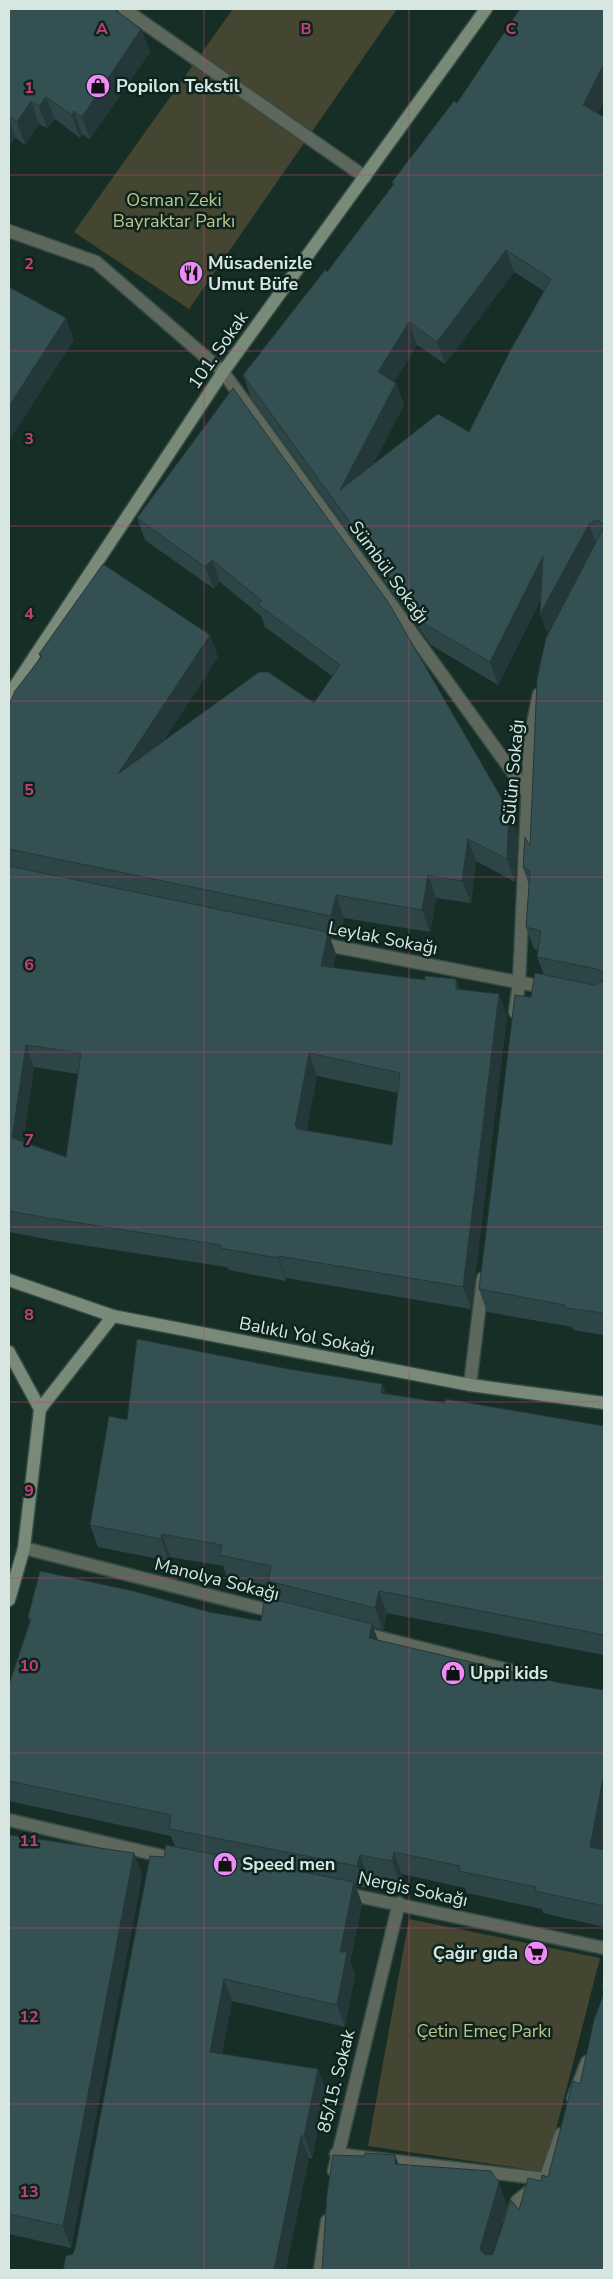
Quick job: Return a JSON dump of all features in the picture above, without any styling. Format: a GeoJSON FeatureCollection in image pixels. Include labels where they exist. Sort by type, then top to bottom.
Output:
{"type":"FeatureCollection","features":[{"type":"Feature","properties":{"kind":"street"},"geometry":{"type":"LineString","coordinates":[[124,9],[365,177]]}},
{"type":"Feature","properties":{"kind":"street","name":"101. Sokak"},"geometry":{"type":"LineString","coordinates":[[9,695],[222,372],[486,9]]}},
{"type":"Feature","properties":{"kind":"street","name":"Sümbül Sokağı"},"geometry":{"type":"LineString","coordinates":[[9,231],[96,262],[222,372],[527,792]]}},
{"type":"Feature","properties":{"kind":"street","name":"Sülün Sokağı"},"geometry":{"type":"LineString","coordinates":[[519,982],[530,738],[541,685]]}},
{"type":"Feature","properties":{"kind":"street","name":"Leylak Sokağı"},"geometry":{"type":"LineString","coordinates":[[301,939],[557,990]]}},
{"type":"Feature","properties":{"kind":"street"},"geometry":{"type":"LineString","coordinates":[[514,1022],[519,982]]}},
{"type":"Feature","properties":{"kind":"street"},"geometry":{"type":"LineString","coordinates":[[470,1385],[484,1267]]}},
{"type":"Feature","properties":{"kind":"street","name":"Balıklı Yol Sokağı"},"geometry":{"type":"LineString","coordinates":[[9,1280],[113,1316],[470,1385],[604,1403]]}},
{"type":"Feature","properties":{"kind":"street"},"geometry":{"type":"LineString","coordinates":[[9,1600],[24,1548],[40,1409],[113,1316]]}},
{"type":"Feature","properties":{"kind":"street"},"geometry":{"type":"LineString","coordinates":[[9,1352],[40,1409]]}},
{"type":"Feature","properties":{"kind":"street","name":"Manolya Sokağı"},"geometry":{"type":"LineString","coordinates":[[24,1548],[295,1616]]}},
{"type":"Feature","properties":{"kind":"street"},"geometry":{"type":"LineString","coordinates":[[353,1631],[546,1680]]}},
{"type":"Feature","properties":{"kind":"street"},"geometry":{"type":"LineString","coordinates":[[9,1820],[153,1860],[193,1863]]}},
{"type":"Feature","properties":{"kind":"street","name":"Nergis Sokağı"},"geometry":{"type":"LineString","coordinates":[[330,1890],[399,1903],[604,1948]]}},
{"type":"Feature","properties":{"kind":"street","name":"85/15. Sokak"},"geometry":{"type":"LineString","coordinates":[[332,2183],[336,2154],[399,1903]]}},
{"type":"Feature","properties":{"kind":"street"},"geometry":{"type":"LineString","coordinates":[[506,2236],[517,2201],[545,2179],[591,2050]]}},
{"type":"Feature","properties":{"kind":"street"},"geometry":{"type":"LineString","coordinates":[[336,2154],[545,2179]]}},
{"type":"Feature","properties":{"kind":"street"},"geometry":{"type":"LineString","coordinates":[[320,2270],[328,2212]]}},
{"type":"Feature","properties":{"kind":"green space","name":"Osman Zeki Bayraktar Parkı"},"geometry":{"type":"Polygon","coordinates":[[[233,9],[397,9],[189,309],[74,232],[233,9]]]}},
{"type":"Feature","properties":{"kind":"green space","name":"Çetin Emeç Parkı"},"geometry":{"type":"Polygon","coordinates":[[[409,1919],[600,1958],[545,2172],[368,2146],[409,1919]]]}},
{"type":"Feature","properties":{"kind":"building"},"geometry":{"type":"Polygon","coordinates":[[[9,9],[114,9],[141,29],[82,117],[74,111],[72,115],[46,97],[39,106],[31,101],[17,122],[9,116],[9,9]]]}},
{"type":"Feature","properties":{"kind":"building"},"geometry":{"type":"Polygon","coordinates":[[[520,9],[604,9],[604,64],[583,105],[604,117],[604,527],[600,521],[596,520],[589,524],[540,614],[543,556],[490,662],[423,623],[243,375],[325,270],[327,272],[454,101],[457,103],[520,9]],[[506,250],[437,342],[409,322],[378,372],[396,383],[340,490],[438,414],[469,432],[510,351],[551,279],[506,250]]]}},
{"type":"Feature","properties":{"kind":"building"},"geometry":{"type":"Polygon","coordinates":[[[9,287],[66,318],[9,406],[9,287]]]}},
{"type":"Feature","properties":{"kind":"building"},"geometry":{"type":"Polygon","coordinates":[[[233,388],[388,602],[509,811],[507,859],[468,839],[462,881],[428,875],[422,910],[336,895],[331,916],[9,849],[9,705],[15,691],[42,656],[39,654],[103,564],[210,635],[118,774],[259,672],[268,672],[314,703],[340,665],[257,604],[262,601],[212,560],[205,567],[137,518],[233,388]]]}},
{"type":"Feature","properties":{"kind":"building"},"geometry":{"type":"Polygon","coordinates":[[[604,527],[604,978],[602,971],[597,969],[537,957],[541,931],[526,927],[530,871],[523,867],[525,837],[530,846],[537,679],[546,638],[604,527]]]}},
{"type":"Feature","properties":{"kind":"building"},"geometry":{"type":"Polygon","coordinates":[[[9,866],[328,932],[321,966],[425,980],[425,976],[456,979],[456,989],[499,994],[463,1287],[278,1256],[278,1258],[220,1248],[221,1245],[9,1211],[9,866]],[[26,1045],[12,1138],[66,1157],[81,1053],[26,1045]],[[309,1053],[295,1126],[297,1126],[297,1129],[392,1145],[400,1073],[309,1053]]]}},
{"type":"Feature","properties":{"kind":"building"},"geometry":{"type":"Polygon","coordinates":[[[535,973],[594,985],[602,982],[604,978],[604,1313],[565,1308],[565,1305],[479,1289],[515,995],[531,997],[535,973]]]}},
{"type":"Feature","properties":{"kind":"building"},"geometry":{"type":"Polygon","coordinates":[[[137,1339],[288,1369],[382,1384],[381,1393],[445,1403],[446,1399],[604,1426],[604,1635],[379,1591],[375,1608],[268,1581],[271,1566],[219,1555],[222,1545],[162,1534],[161,1539],[90,1525],[109,1416],[127,1420],[137,1339]]]}},
{"type":"Feature","properties":{"kind":"building"},"geometry":{"type":"Polygon","coordinates":[[[40,1571],[133,1591],[209,1612],[261,1621],[265,1597],[372,1624],[369,1638],[560,1683],[604,1690],[604,1773],[590,1847],[604,1850],[604,1906],[535,1891],[536,1887],[459,1871],[460,1866],[394,1852],[392,1861],[360,1855],[357,1866],[169,1829],[171,1815],[9,1781],[9,1685],[31,1619],[28,1617],[40,1571]]]}},
{"type":"Feature","properties":{"kind":"building"},"geometry":{"type":"Polygon","coordinates":[[[9,1835],[134,1853],[63,2226],[9,2214],[9,1835]]]}},
{"type":"Feature","properties":{"kind":"building"},"geometry":{"type":"Polygon","coordinates":[[[166,1845],[354,1882],[340,1952],[347,1952],[337,2005],[224,1979],[210,2052],[318,2069],[304,2136],[301,2136],[274,2270],[63,2270],[66,2256],[73,2254],[75,2249],[150,1856],[164,1857],[166,1845]]]}},
{"type":"Feature","properties":{"kind":"building"},"geometry":{"type":"Polygon","coordinates":[[[604,1993],[604,2270],[322,2270],[327,2194],[333,2155],[364,2156],[365,2153],[395,2155],[395,2164],[491,2171],[499,2183],[480,2249],[485,2255],[493,2254],[511,2200],[519,2210],[528,2178],[541,2181],[542,2175],[548,2177],[573,2081],[580,2084],[594,2020],[604,1993]]]}},
{"type":"Feature","properties":{"kind":"place","name":"Popilon Tekstil"},"geometry":{"type":"Point","coordinates":[98,86]}},
{"type":"Feature","properties":{"kind":"place","name":"Müsadenizle Umut Büfe"},"geometry":{"type":"Point","coordinates":[191,273]}},
{"type":"Feature","properties":{"kind":"place","name":"Uppi kids"},"geometry":{"type":"Point","coordinates":[453,1673]}},
{"type":"Feature","properties":{"kind":"place","name":"Speed men"},"geometry":{"type":"Point","coordinates":[225,1864]}},
{"type":"Feature","properties":{"kind":"place","name":"Çağır gıda"},"geometry":{"type":"Point","coordinates":[536,1953]}}]}
